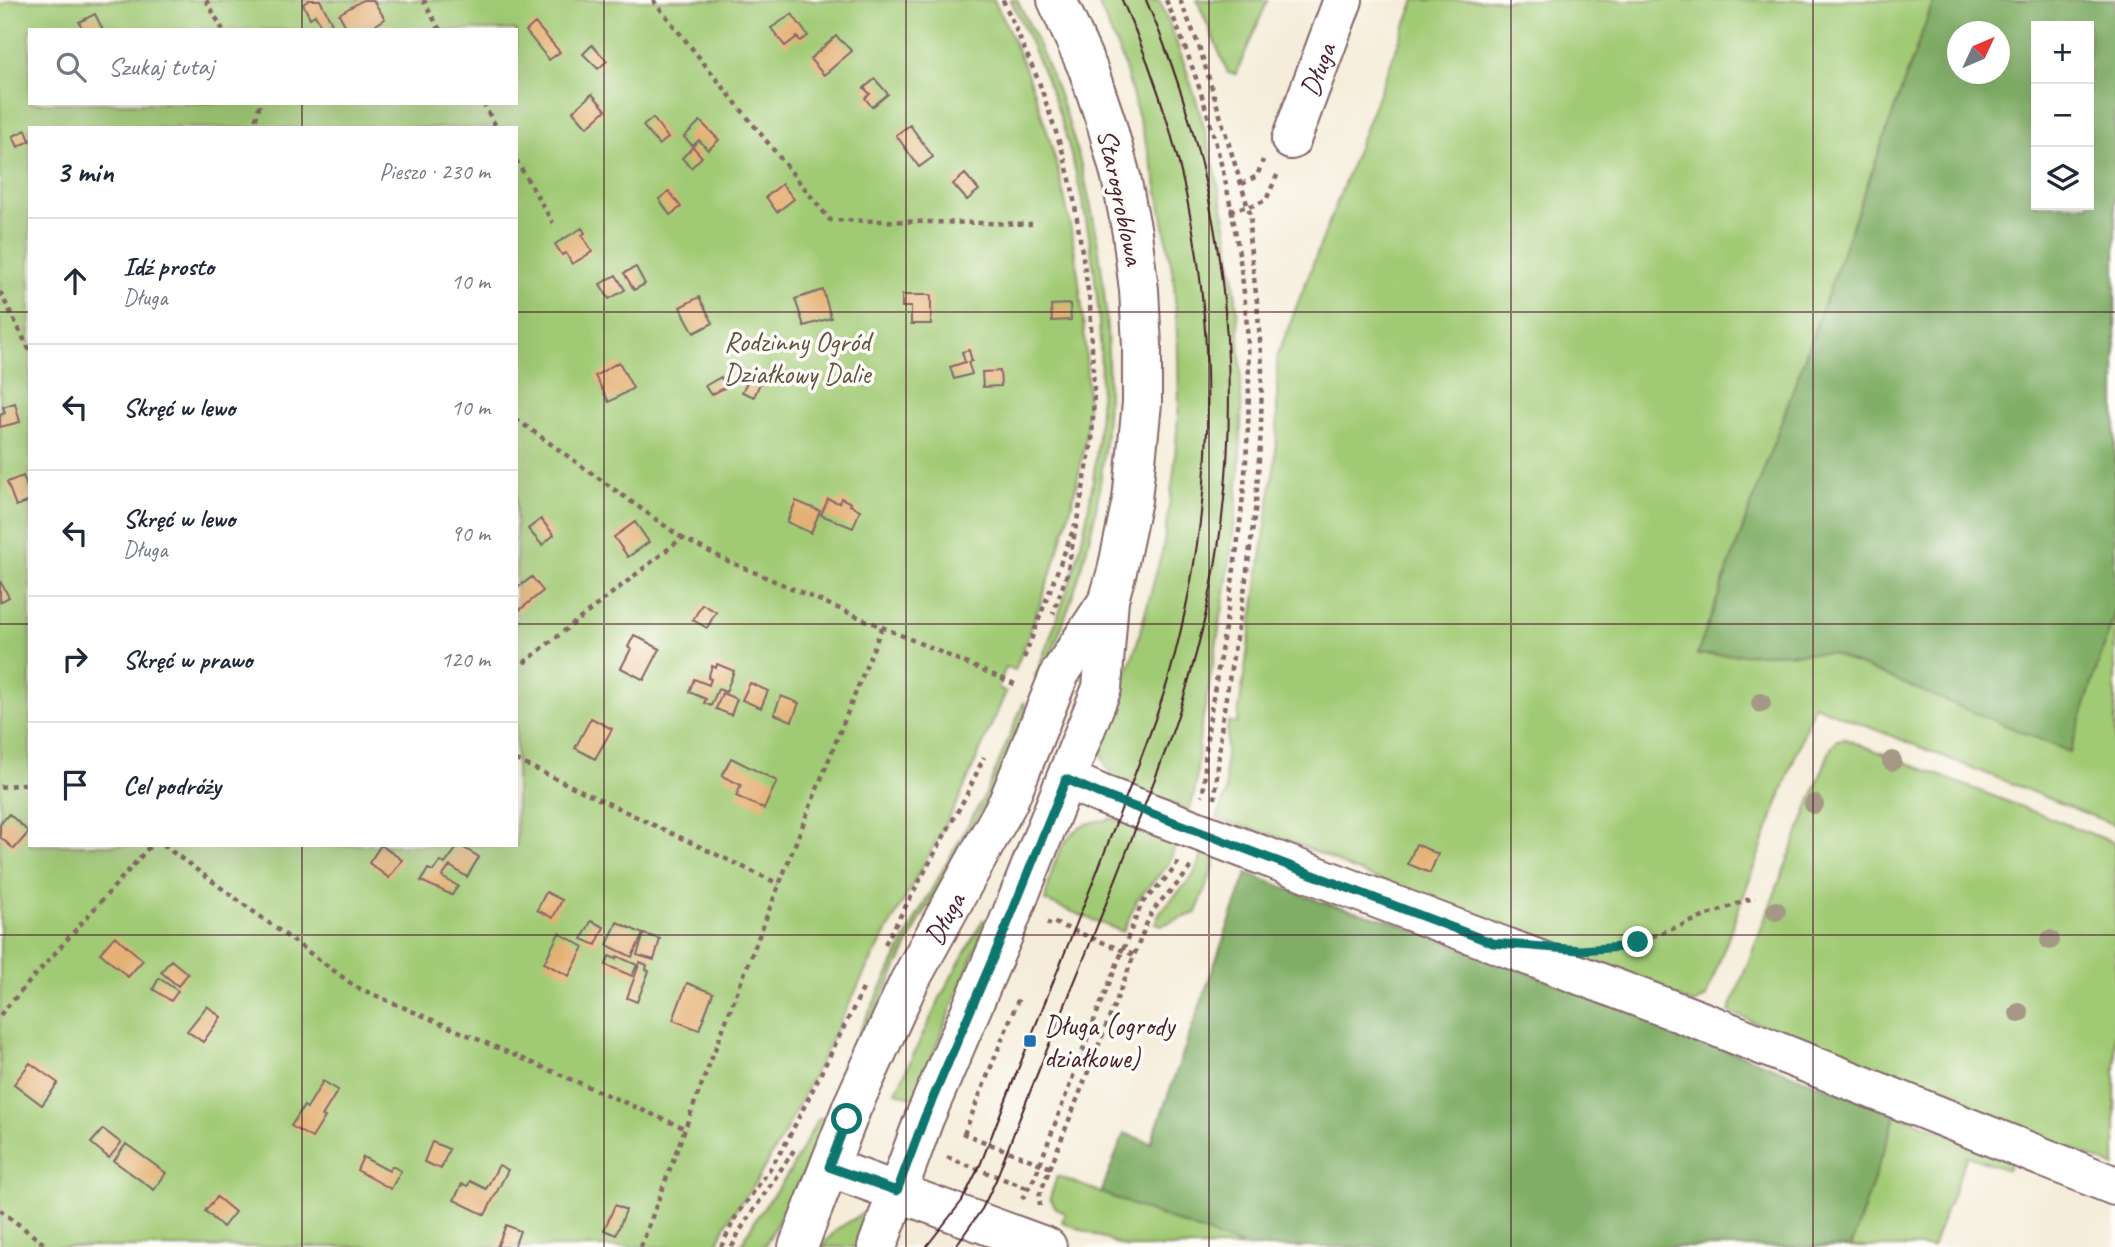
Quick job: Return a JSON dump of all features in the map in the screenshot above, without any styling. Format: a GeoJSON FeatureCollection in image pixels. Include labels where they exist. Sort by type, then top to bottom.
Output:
{"type":"FeatureCollection","features":[{"type":"Feature","properties":{"kind":"street","name":"Starogroblowa"},"geometry":{"type":"LineString","coordinates":[[1058,0],[1088,69],[1121,177],[1139,290],[1142,403]]}},
{"type":"Feature","properties":{"kind":"street","name":"Długa"},"geometry":{"type":"LineString","coordinates":[[1292,140],[1343,0]]}},
{"type":"Feature","properties":{"kind":"street","name":"Długa"},"geometry":{"type":"LineString","coordinates":[[877,1247],[924,1119],[1005,930],[1102,688],[1109,599],[1132,500],[1142,403]]}},
{"type":"Feature","properties":{"kind":"street","name":"Długa"},"geometry":{"type":"LineString","coordinates":[[798,1247],[852,1107],[909,982],[1008,802],[1060,674],[1109,599]]}},
{"type":"Feature","properties":{"kind":"street"},"geometry":{"type":"LineString","coordinates":[[1066,779],[1704,1022],[2115,1186]]}},
{"type":"Feature","properties":{"kind":"street"},"geometry":{"type":"LineString","coordinates":[[829,1167],[897,1191],[1029,1231]]}},
{"type":"Feature","properties":{"kind":"path"},"geometry":{"type":"LineString","coordinates":[[206,0],[222,28]]}},
{"type":"Feature","properties":{"kind":"path"},"geometry":{"type":"LineString","coordinates":[[426,0],[424,2],[439,28]]}},
{"type":"Feature","properties":{"kind":"path"},"geometry":{"type":"LineString","coordinates":[[653,0],[830,220],[1032,224]]}},
{"type":"Feature","properties":{"kind":"path"},"geometry":{"type":"LineString","coordinates":[[1003,0],[1039,82],[1072,187],[1090,303],[1093,370],[1092,441],[1081,507],[1020,671]]}},
{"type":"Feature","properties":{"kind":"path"},"geometry":{"type":"LineString","coordinates":[[1166,0],[1196,76],[1217,153],[1239,257],[1247,328],[1246,473],[1236,558],[1209,719],[1200,802]]}},
{"type":"Feature","properties":{"kind":"path"},"geometry":{"type":"LineString","coordinates":[[1180,0],[1199,46],[1251,217],[1249,237],[1262,366],[1256,503],[1222,721],[1217,793],[1213,806]]}},
{"type":"Feature","properties":{"kind":"path"},"geometry":{"type":"LineString","coordinates":[[258,126],[255,122],[259,105]]}},
{"type":"Feature","properties":{"kind":"path"},"geometry":{"type":"LineString","coordinates":[[484,105],[496,126]]}},
{"type":"Feature","properties":{"kind":"path"},"geometry":{"type":"LineString","coordinates":[[1230,210],[1266,200],[1292,140]]}},
{"type":"Feature","properties":{"kind":"path"},"geometry":{"type":"LineString","coordinates":[[518,163],[553,223]]}},
{"type":"Feature","properties":{"kind":"path"},"geometry":{"type":"LineString","coordinates":[[0,292],[28,347]]}},
{"type":"Feature","properties":{"kind":"path"},"geometry":{"type":"LineString","coordinates":[[518,420],[682,538],[728,561],[1001,678]]}},
{"type":"Feature","properties":{"kind":"path"},"geometry":{"type":"LineString","coordinates":[[518,667],[682,538]]}},
{"type":"Feature","properties":{"kind":"path"},"geometry":{"type":"LineString","coordinates":[[641,1247],[684,1128],[882,627]]}},
{"type":"Feature","properties":{"kind":"path"},"geometry":{"type":"LineString","coordinates":[[1009,696],[1014,684]]}},
{"type":"Feature","properties":{"kind":"path"},"geometry":{"type":"LineString","coordinates":[[883,949],[966,796],[986,753]]}},
{"type":"Feature","properties":{"kind":"path"},"geometry":{"type":"LineString","coordinates":[[518,761],[779,884]]}},
{"type":"Feature","properties":{"kind":"path"},"geometry":{"type":"LineString","coordinates":[[0,787],[28,783]]}},
{"type":"Feature","properties":{"kind":"path"},"geometry":{"type":"LineString","coordinates":[[0,1016],[149,847]]}},
{"type":"Feature","properties":{"kind":"path"},"geometry":{"type":"LineString","coordinates":[[166,847],[356,987],[684,1128]]}},
{"type":"Feature","properties":{"kind":"path"},"geometry":{"type":"LineString","coordinates":[[1029,1231],[1027,1193],[1142,903],[1170,874],[1183,851]]}},
{"type":"Feature","properties":{"kind":"path"},"geometry":{"type":"LineString","coordinates":[[1029,1231],[1041,1216],[1039,1196],[1154,907],[1181,881],[1194,858]]}},
{"type":"Feature","properties":{"kind":"path"},"geometry":{"type":"LineString","coordinates":[[1604,949],[1638,942],[1755,897]]}},
{"type":"Feature","properties":{"kind":"path"},"geometry":{"type":"LineString","coordinates":[[1044,936],[1051,921],[1134,955]]}},
{"type":"Feature","properties":{"kind":"path"},"geometry":{"type":"LineString","coordinates":[[721,1247],[735,1217],[787,1141],[867,981]]}},
{"type":"Feature","properties":{"kind":"path"},"geometry":{"type":"LineString","coordinates":[[964,1134],[1024,985]]}},
{"type":"Feature","properties":{"kind":"path"},"geometry":{"type":"LineString","coordinates":[[0,1210],[48,1247]]}},
{"type":"Feature","properties":{"kind":"green space","name":"Rodzinny Ogród Działkowy Dalie"},"geometry":{"type":"Polygon","coordinates":[[[10,0],[994,0],[1013,39],[1043,119],[1056,161],[1074,245],[1084,331],[1087,418],[1072,504],[1036,616],[1015,670],[1006,667],[998,688],[1006,692],[959,799],[866,970],[785,1132],[756,1182],[728,1220],[716,1247],[0,1247],[0,5],[10,0]]]}},
{"type":"Feature","properties":{"kind":"green space"},"geometry":{"type":"Polygon","coordinates":[[[1011,0],[1017,0],[1045,59],[1068,121],[1086,184],[1106,313],[1108,379],[1105,444],[1096,509],[1081,571],[1067,611],[1045,670],[1037,677],[1083,537],[1095,465],[1101,362],[1093,259],[1072,157],[1052,94],[1011,0]]]}},
{"type":"Feature","properties":{"kind":"green space"},"geometry":{"type":"Polygon","coordinates":[[[1097,0],[1160,1],[1197,104],[1223,208],[1232,262],[1241,369],[1238,489],[1226,585],[1200,733],[1195,792],[1189,811],[1116,780],[1104,762],[1101,748],[1136,647],[1163,548],[1174,472],[1179,403],[1174,281],[1155,176],[1123,61],[1097,0]]]}},
{"type":"Feature","properties":{"kind":"green space"},"geometry":{"type":"Polygon","coordinates":[[[1197,0],[1268,0],[1236,74],[1228,73],[1197,0]]]}},
{"type":"Feature","properties":{"kind":"green space"},"geometry":{"type":"Polygon","coordinates":[[[1415,0],[1934,0],[1697,655],[1830,652],[2070,752],[2115,612],[2115,825],[1814,705],[1706,997],[1695,1004],[1349,868],[1285,839],[1217,819],[1226,793],[1228,721],[1237,724],[1275,462],[1277,357],[1415,0]]]}},
{"type":"Feature","properties":{"kind":"green space"},"geometry":{"type":"Polygon","coordinates":[[[1934,0],[2115,0],[2115,612],[2070,752],[1830,653],[1697,655],[1934,0]]]}},
{"type":"Feature","properties":{"kind":"green space"},"geometry":{"type":"Polygon","coordinates":[[[1024,702],[1027,710],[991,793],[920,920],[846,1072],[841,1069],[917,916],[987,791],[1024,702]]]}},
{"type":"Feature","properties":{"kind":"green space"},"geometry":{"type":"Polygon","coordinates":[[[1845,739],[2115,843],[2115,1167],[1729,1012],[1831,748],[1837,740],[1845,739]]]}},
{"type":"Feature","properties":{"kind":"green space"},"geometry":{"type":"Polygon","coordinates":[[[1110,818],[1178,840],[1168,865],[1137,900],[1123,932],[1045,901],[1056,859],[1070,836],[1080,827],[1110,818]]]}},
{"type":"Feature","properties":{"kind":"green space"},"geometry":{"type":"Polygon","coordinates":[[[1204,851],[1211,855],[1215,863],[1196,913],[1162,925],[1155,923],[1160,912],[1193,876],[1204,851]]]}},
{"type":"Feature","properties":{"kind":"green space"},"geometry":{"type":"Polygon","coordinates":[[[1247,873],[1321,902],[1392,921],[1896,1114],[1851,1247],[1243,1247],[1101,1193],[1124,1133],[1151,1143],[1247,873]]]}},
{"type":"Feature","properties":{"kind":"green space"},"geometry":{"type":"Polygon","coordinates":[[[983,920],[987,921],[915,1098],[896,1092],[942,994],[983,920]]]}},
{"type":"Feature","properties":{"kind":"green space"},"geometry":{"type":"Polygon","coordinates":[[[1896,1114],[2013,1157],[2008,1170],[1967,1156],[1932,1247],[1851,1247],[1896,1114]]]}},
{"type":"Feature","properties":{"kind":"green space"},"geometry":{"type":"Polygon","coordinates":[[[821,1118],[829,1119],[797,1187],[764,1247],[740,1247],[757,1217],[789,1173],[821,1118]]]}},
{"type":"Feature","properties":{"kind":"green space"},"geometry":{"type":"Polygon","coordinates":[[[1057,1176],[1245,1247],[1126,1247],[1062,1222],[1065,1213],[1056,1208],[1050,1198],[1057,1176]]]}},
{"type":"Feature","properties":{"kind":"green space"},"geometry":{"type":"Polygon","coordinates":[[[868,1212],[869,1216],[857,1247],[821,1247],[837,1229],[868,1212]]]}},
{"type":"Feature","properties":{"kind":"building"},"geometry":{"type":"Polygon","coordinates":[[[309,0],[320,0],[332,23],[322,28],[315,15],[310,18],[303,4],[309,0]]]}},
{"type":"Feature","properties":{"kind":"building"},"geometry":{"type":"Polygon","coordinates":[[[363,0],[373,0],[385,19],[371,28],[347,28],[339,14],[363,0]]]}},
{"type":"Feature","properties":{"kind":"building"},"geometry":{"type":"Polygon","coordinates":[[[95,14],[102,28],[82,28],[79,22],[95,14]]]}},
{"type":"Feature","properties":{"kind":"building"},"geometry":{"type":"Polygon","coordinates":[[[792,14],[808,36],[800,41],[797,37],[785,46],[771,28],[792,14]]]}},
{"type":"Feature","properties":{"kind":"building"},"geometry":{"type":"Polygon","coordinates":[[[535,23],[560,52],[549,60],[526,31],[535,23]]]}},
{"type":"Feature","properties":{"kind":"building"},"geometry":{"type":"Polygon","coordinates":[[[836,36],[852,51],[824,75],[810,59],[836,36]]]}},
{"type":"Feature","properties":{"kind":"building"},"geometry":{"type":"Polygon","coordinates":[[[592,45],[607,61],[598,69],[583,54],[592,45]]]}},
{"type":"Feature","properties":{"kind":"building"},"geometry":{"type":"Polygon","coordinates":[[[875,79],[888,94],[872,107],[865,98],[870,94],[864,88],[875,79]]]}},
{"type":"Feature","properties":{"kind":"building"},"geometry":{"type":"Polygon","coordinates":[[[592,94],[606,110],[587,127],[573,111],[592,94]]]}},
{"type":"Feature","properties":{"kind":"building"},"geometry":{"type":"Polygon","coordinates":[[[653,118],[668,138],[659,145],[643,126],[653,118]]]}},
{"type":"Feature","properties":{"kind":"building"},"geometry":{"type":"Polygon","coordinates":[[[700,121],[719,140],[708,150],[699,140],[693,146],[684,137],[700,121]]]}},
{"type":"Feature","properties":{"kind":"building"},"geometry":{"type":"Polygon","coordinates":[[[910,125],[933,157],[919,167],[896,135],[910,125]]]}},
{"type":"Feature","properties":{"kind":"building"},"geometry":{"type":"Polygon","coordinates":[[[26,130],[28,142],[18,147],[13,136],[26,130]]]}},
{"type":"Feature","properties":{"kind":"building"},"geometry":{"type":"Polygon","coordinates":[[[693,147],[702,157],[691,168],[682,158],[693,147]]]}},
{"type":"Feature","properties":{"kind":"building"},"geometry":{"type":"Polygon","coordinates":[[[965,174],[979,190],[967,200],[953,184],[965,174]]]}},
{"type":"Feature","properties":{"kind":"building"},"geometry":{"type":"Polygon","coordinates":[[[782,184],[794,199],[777,212],[766,197],[782,184]]]}},
{"type":"Feature","properties":{"kind":"building"},"geometry":{"type":"Polygon","coordinates":[[[669,191],[681,207],[670,215],[659,199],[669,191]]]}},
{"type":"Feature","properties":{"kind":"building"},"geometry":{"type":"Polygon","coordinates":[[[582,228],[585,233],[582,235],[592,252],[572,264],[566,253],[562,255],[555,244],[582,228]]]}},
{"type":"Feature","properties":{"kind":"building"},"geometry":{"type":"Polygon","coordinates":[[[636,267],[645,284],[634,290],[624,273],[636,267]]]}},
{"type":"Feature","properties":{"kind":"building"},"geometry":{"type":"Polygon","coordinates":[[[616,275],[625,290],[609,299],[600,284],[616,275]]]}},
{"type":"Feature","properties":{"kind":"building"},"geometry":{"type":"Polygon","coordinates":[[[823,290],[831,318],[804,326],[795,299],[823,290]]]}},
{"type":"Feature","properties":{"kind":"building"},"geometry":{"type":"Polygon","coordinates":[[[902,295],[931,295],[931,324],[911,324],[911,307],[902,307],[902,295]]]}},
{"type":"Feature","properties":{"kind":"building"},"geometry":{"type":"Polygon","coordinates":[[[699,297],[713,323],[694,333],[680,307],[699,297]]]}},
{"type":"Feature","properties":{"kind":"building"},"geometry":{"type":"Polygon","coordinates":[[[1070,304],[1071,320],[1052,321],[1051,305],[1070,304]]]}},
{"type":"Feature","properties":{"kind":"building"},"geometry":{"type":"Polygon","coordinates":[[[969,350],[972,361],[968,362],[972,374],[954,379],[950,367],[965,362],[962,352],[969,350]]]}},
{"type":"Feature","properties":{"kind":"building"},"geometry":{"type":"Polygon","coordinates":[[[619,362],[633,388],[609,402],[595,376],[619,362]]]}},
{"type":"Feature","properties":{"kind":"building"},"geometry":{"type":"Polygon","coordinates":[[[1000,371],[1001,386],[983,387],[982,372],[1000,371]]]}},
{"type":"Feature","properties":{"kind":"building"},"geometry":{"type":"Polygon","coordinates":[[[750,376],[761,381],[754,397],[742,392],[750,376]]]}},
{"type":"Feature","properties":{"kind":"building"},"geometry":{"type":"Polygon","coordinates":[[[721,377],[726,387],[711,395],[705,386],[721,377]]]}},
{"type":"Feature","properties":{"kind":"building"},"geometry":{"type":"Polygon","coordinates":[[[15,403],[20,422],[0,427],[0,415],[5,413],[3,407],[15,403]]]}},
{"type":"Feature","properties":{"kind":"building"},"geometry":{"type":"Polygon","coordinates":[[[23,476],[28,488],[28,502],[16,506],[7,482],[23,476]]]}},
{"type":"Feature","properties":{"kind":"building"},"geometry":{"type":"Polygon","coordinates":[[[841,498],[860,510],[853,528],[821,515],[828,499],[839,503],[841,498]]]}},
{"type":"Feature","properties":{"kind":"building"},"geometry":{"type":"Polygon","coordinates":[[[796,501],[820,511],[811,533],[787,522],[796,501]]]}},
{"type":"Feature","properties":{"kind":"building"},"geometry":{"type":"Polygon","coordinates":[[[541,519],[554,535],[542,545],[528,529],[541,519]]]}},
{"type":"Feature","properties":{"kind":"building"},"geometry":{"type":"Polygon","coordinates":[[[635,522],[649,542],[628,557],[614,537],[635,522]]]}},
{"type":"Feature","properties":{"kind":"building"},"geometry":{"type":"Polygon","coordinates":[[[532,577],[543,591],[518,611],[518,588],[532,577]]]}},
{"type":"Feature","properties":{"kind":"building"},"geometry":{"type":"Polygon","coordinates":[[[0,581],[9,597],[0,602],[0,581]]]}},
{"type":"Feature","properties":{"kind":"building"},"geometry":{"type":"Polygon","coordinates":[[[702,604],[716,612],[707,628],[693,620],[702,604]]]}},
{"type":"Feature","properties":{"kind":"building"},"geometry":{"type":"Polygon","coordinates":[[[634,635],[660,649],[644,680],[621,668],[631,649],[628,647],[634,635]]]}},
{"type":"Feature","properties":{"kind":"building"},"geometry":{"type":"Polygon","coordinates":[[[717,664],[734,671],[726,692],[718,689],[711,706],[704,703],[706,699],[689,692],[694,679],[709,685],[712,666],[716,668],[717,664]]]}},
{"type":"Feature","properties":{"kind":"building"},"geometry":{"type":"Polygon","coordinates":[[[750,683],[768,691],[761,708],[742,700],[750,683]]]}},
{"type":"Feature","properties":{"kind":"building"},"geometry":{"type":"Polygon","coordinates":[[[722,693],[737,699],[731,715],[716,709],[722,693]]]}},
{"type":"Feature","properties":{"kind":"building"},"geometry":{"type":"Polygon","coordinates":[[[781,696],[799,703],[792,721],[774,714],[781,696]]]}},
{"type":"Feature","properties":{"kind":"building"},"geometry":{"type":"Polygon","coordinates":[[[591,718],[612,729],[595,759],[575,748],[591,718]]]}},
{"type":"Feature","properties":{"kind":"building"},"geometry":{"type":"Polygon","coordinates":[[[731,758],[777,781],[764,809],[736,796],[741,785],[722,776],[731,758]]]}},
{"type":"Feature","properties":{"kind":"building"},"geometry":{"type":"Polygon","coordinates":[[[9,814],[28,833],[14,849],[0,837],[0,824],[9,814]]]}},
{"type":"Feature","properties":{"kind":"building"},"geometry":{"type":"Polygon","coordinates":[[[1416,844],[1438,854],[1430,873],[1408,864],[1416,844]]]}},
{"type":"Feature","properties":{"kind":"building"},"geometry":{"type":"Polygon","coordinates":[[[380,847],[402,860],[389,878],[369,863],[380,847]]]}},
{"type":"Feature","properties":{"kind":"building"},"geometry":{"type":"Polygon","coordinates":[[[458,847],[479,857],[467,877],[450,866],[442,877],[458,886],[452,895],[421,881],[428,869],[433,871],[440,861],[445,864],[458,847]]]}},
{"type":"Feature","properties":{"kind":"building"},"geometry":{"type":"Polygon","coordinates":[[[546,892],[562,900],[553,918],[537,910],[546,892]]]}},
{"type":"Feature","properties":{"kind":"building"},"geometry":{"type":"Polygon","coordinates":[[[591,921],[604,927],[596,945],[582,939],[591,921]]]}},
{"type":"Feature","properties":{"kind":"building"},"geometry":{"type":"Polygon","coordinates":[[[617,922],[643,934],[632,957],[607,945],[617,922]]]}},
{"type":"Feature","properties":{"kind":"building"},"geometry":{"type":"Polygon","coordinates":[[[559,933],[584,947],[569,976],[544,963],[559,933]]]}},
{"type":"Feature","properties":{"kind":"building"},"geometry":{"type":"Polygon","coordinates":[[[644,934],[660,939],[654,960],[637,955],[644,934]]]}},
{"type":"Feature","properties":{"kind":"building"},"geometry":{"type":"Polygon","coordinates":[[[115,936],[143,960],[128,977],[100,953],[115,936]]]}},
{"type":"Feature","properties":{"kind":"building"},"geometry":{"type":"Polygon","coordinates":[[[609,956],[616,959],[617,956],[637,965],[632,976],[606,965],[609,956]]]}},
{"type":"Feature","properties":{"kind":"building"},"geometry":{"type":"Polygon","coordinates":[[[171,960],[188,974],[178,986],[161,972],[171,960]]]}},
{"type":"Feature","properties":{"kind":"building"},"geometry":{"type":"Polygon","coordinates":[[[640,962],[647,965],[646,970],[649,971],[637,1002],[627,998],[640,962]]]}},
{"type":"Feature","properties":{"kind":"building"},"geometry":{"type":"Polygon","coordinates":[[[159,978],[178,991],[171,1001],[153,989],[159,978]]]}},
{"type":"Feature","properties":{"kind":"building"},"geometry":{"type":"Polygon","coordinates":[[[687,983],[713,993],[699,1030],[673,1020],[687,983]]]}},
{"type":"Feature","properties":{"kind":"building"},"geometry":{"type":"Polygon","coordinates":[[[207,1006],[221,1017],[203,1042],[187,1031],[207,1006]]]}},
{"type":"Feature","properties":{"kind":"building"},"geometry":{"type":"Polygon","coordinates":[[[30,1063],[58,1083],[42,1105],[14,1084],[30,1063]]]}},
{"type":"Feature","properties":{"kind":"building"},"geometry":{"type":"Polygon","coordinates":[[[323,1081],[338,1090],[312,1138],[291,1126],[304,1106],[307,1108],[323,1081]]]}},
{"type":"Feature","properties":{"kind":"building"},"geometry":{"type":"Polygon","coordinates":[[[103,1129],[121,1143],[109,1158],[91,1143],[103,1129]]]}},
{"type":"Feature","properties":{"kind":"building"},"geometry":{"type":"Polygon","coordinates":[[[432,1142],[449,1149],[441,1169],[424,1162],[432,1142]]]}},
{"type":"Feature","properties":{"kind":"building"},"geometry":{"type":"Polygon","coordinates":[[[126,1144],[166,1173],[154,1190],[114,1161],[126,1144]]]}},
{"type":"Feature","properties":{"kind":"building"},"geometry":{"type":"Polygon","coordinates":[[[363,1157],[389,1171],[392,1166],[401,1171],[391,1189],[357,1170],[363,1157]]]}},
{"type":"Feature","properties":{"kind":"building"},"geometry":{"type":"Polygon","coordinates":[[[499,1165],[508,1170],[485,1215],[454,1200],[462,1184],[468,1186],[470,1181],[486,1189],[499,1165]]]}},
{"type":"Feature","properties":{"kind":"building"},"geometry":{"type":"Polygon","coordinates":[[[217,1197],[235,1212],[223,1227],[205,1211],[217,1197]]]}},
{"type":"Feature","properties":{"kind":"building"},"geometry":{"type":"Polygon","coordinates":[[[615,1205],[626,1210],[616,1235],[604,1230],[615,1205]]]}},
{"type":"Feature","properties":{"kind":"building"},"geometry":{"type":"Polygon","coordinates":[[[506,1225],[520,1231],[514,1247],[497,1247],[506,1225]]]}},
{"type":"Feature","properties":{"kind":"tram line"},"geometry":{"type":"LineString","coordinates":[[926,1247],[962,1201],[981,1163],[1147,743],[1168,680],[1188,595],[1201,508],[1207,422],[1205,336],[1196,250],[1179,165],[1154,81],[1122,0]]}},
{"type":"Feature","properties":{"kind":"tram line"},"geometry":{"type":"LineString","coordinates":[[955,1247],[982,1209],[996,1180],[1149,795],[1185,693],[1211,588],[1223,503],[1229,418],[1227,332],[1217,247],[1201,163],[1177,80],[1146,0]]}},
{"type":"Feature","properties":{"kind":"place","name":"Długa (ogrody działkowe)"},"geometry":{"type":"Point","coordinates":[1030,1041]}},
{"type":"Feature","properties":{"kind":"route"},"geometry":{"type":"LineString","coordinates":[[847,1119],[829,1167],[897,1191],[924,1119],[1066,779],[1493,943],[1580,950],[1622,947],[1638,942]]}}]}
